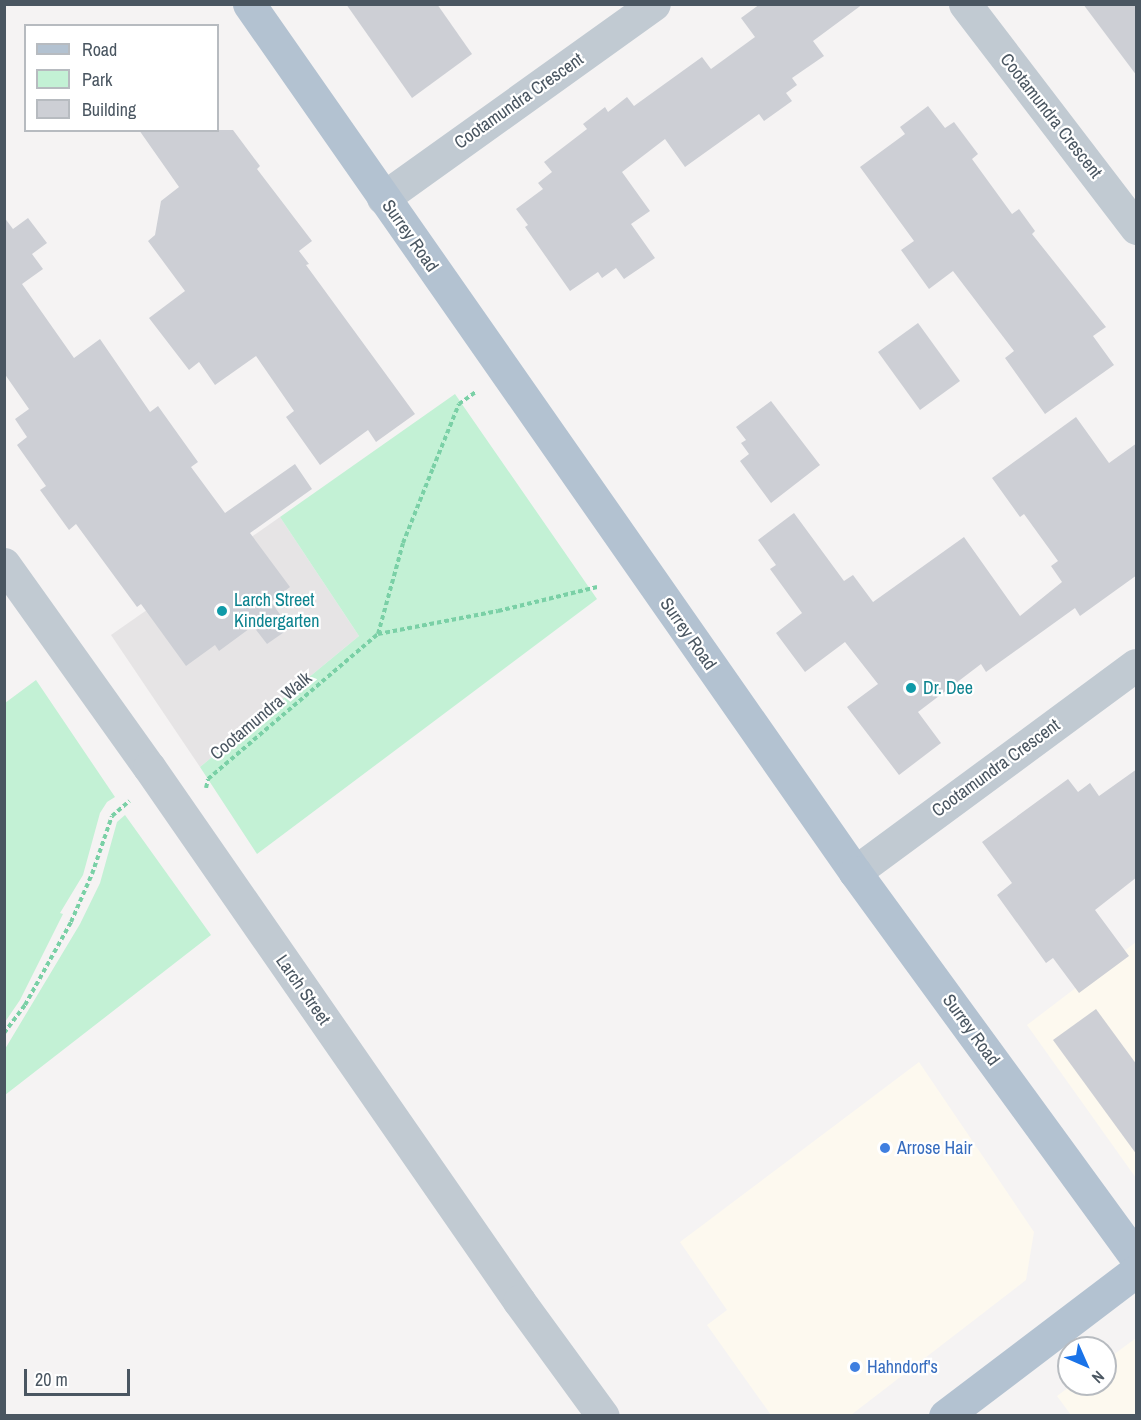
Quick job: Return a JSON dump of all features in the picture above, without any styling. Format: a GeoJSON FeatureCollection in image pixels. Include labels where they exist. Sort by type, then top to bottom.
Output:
{"type":"FeatureCollection","features":[{"type":"Feature","properties":{"kind":"main road","name":"Surrey Road"},"geometry":{"type":"LineString","coordinates":[[249,4],[855,872],[1137,1258]]}},
{"type":"Feature","properties":{"kind":"main road"},"geometry":{"type":"LineString","coordinates":[[945,1416],[1137,1271]]}},
{"type":"Feature","properties":{"kind":"street","name":"Cootamundra Crescent"},"geometry":{"type":"LineString","coordinates":[[383,198],[654,4]]}},
{"type":"Feature","properties":{"kind":"street","name":"Cootamundra Crescent"},"geometry":{"type":"LineString","coordinates":[[965,4],[1137,228]]}},
{"type":"Feature","properties":{"kind":"street","name":"Larch Street"},"geometry":{"type":"LineString","coordinates":[[4,564],[512,1292],[603,1416]]}},
{"type":"Feature","properties":{"kind":"street","name":"Cootamundra Crescent"},"geometry":{"type":"LineString","coordinates":[[855,872],[1137,665]]}},
{"type":"Feature","properties":{"kind":"path"},"geometry":{"type":"LineString","coordinates":[[505,371],[459,404],[403,543],[378,634],[498,611],[597,587]]}},
{"type":"Feature","properties":{"kind":"path","name":"Cootamundra Walk"},"geometry":{"type":"LineString","coordinates":[[176,808],[205,793],[208,779],[378,634]]}},
{"type":"Feature","properties":{"kind":"path"},"geometry":{"type":"LineString","coordinates":[[4,1033],[25,1005],[71,922],[92,874],[111,816],[129,801],[137,799],[176,808]]}},
{"type":"Feature","properties":{"kind":"shaded area"},"geometry":{"type":"Polygon","coordinates":[[[280,517],[359,636],[200,767],[111,635],[280,517]]]}},
{"type":"Feature","properties":{"kind":"shaded area"},"geometry":{"type":"Polygon","coordinates":[[[1136,942],[1136,1178],[1027,1025],[1136,942]]]}},
{"type":"Feature","properties":{"kind":"shaded area"},"geometry":{"type":"Polygon","coordinates":[[[919,1062],[1034,1232],[1026,1280],[851,1415],[771,1415],[707,1325],[727,1310],[680,1242],[919,1062]]]}},
{"type":"Feature","properties":{"kind":"shaded area"},"geometry":{"type":"Polygon","coordinates":[[[1136,1338],[1136,1415],[1071,1415],[1057,1396],[1117,1396],[1117,1352],[1136,1338]]]}},
{"type":"Feature","properties":{"kind":"green space"},"geometry":{"type":"Polygon","coordinates":[[[455,394],[597,599],[257,854],[200,767],[359,636],[280,517],[455,394]]]}},
{"type":"Feature","properties":{"kind":"green space"},"geometry":{"type":"Polygon","coordinates":[[[36,680],[115,797],[107,802],[100,813],[83,875],[60,913],[63,914],[20,1000],[5,1022],[5,703],[36,680]]]}},
{"type":"Feature","properties":{"kind":"green space"},"geometry":{"type":"Polygon","coordinates":[[[125,815],[211,935],[5,1095],[5,1049],[80,924],[100,883],[117,822],[125,815]]]}},
{"type":"Feature","properties":{"kind":"building"},"geometry":{"type":"Polygon","coordinates":[[[346,4],[437,4],[472,54],[412,98],[346,4]]]}},
{"type":"Feature","properties":{"kind":"building"},"geometry":{"type":"Polygon","coordinates":[[[760,4],[863,4],[813,41],[824,56],[792,78],[797,85],[786,93],[792,101],[764,121],[759,114],[685,167],[665,139],[622,172],[650,211],[631,224],[655,258],[624,279],[616,268],[602,278],[598,272],[570,291],[525,227],[528,225],[516,209],[543,189],[538,183],[552,172],[544,162],[587,129],[583,124],[605,107],[608,112],[627,97],[634,106],[702,57],[711,69],[755,37],[741,18],[760,4]]]}},
{"type":"Feature","properties":{"kind":"building"},"geometry":{"type":"Polygon","coordinates":[[[1083,4],[1137,4],[1137,76],[1083,4]]]}},
{"type":"Feature","properties":{"kind":"building"},"geometry":{"type":"Polygon","coordinates":[[[928,106],[945,128],[954,122],[978,154],[972,159],[1012,214],[1019,209],[1035,231],[1032,234],[1106,327],[1093,336],[1114,365],[1045,414],[1005,358],[1014,351],[953,271],[929,289],[901,250],[914,241],[860,167],[905,134],[900,127],[928,106]]]}},
{"type":"Feature","properties":{"kind":"building"},"geometry":{"type":"Polygon","coordinates":[[[233,130],[260,166],[257,169],[312,241],[299,251],[309,264],[306,265],[415,414],[376,442],[368,430],[320,465],[286,417],[294,411],[256,356],[215,385],[199,362],[189,370],[149,318],[185,291],[148,241],[155,235],[161,201],[179,187],[140,132],[233,130]]]}},
{"type":"Feature","properties":{"kind":"building"},"geometry":{"type":"Polygon","coordinates":[[[4,217],[13,229],[28,218],[47,243],[32,254],[43,269],[22,284],[74,358],[100,339],[150,412],[158,406],[198,462],[191,467],[225,513],[295,464],[312,489],[250,533],[290,587],[271,602],[290,628],[267,644],[253,626],[219,651],[215,645],[186,666],[141,604],[137,607],[76,524],[69,530],[40,490],[46,486],[17,445],[27,437],[15,419],[29,409],[4,373],[4,217]]]}},
{"type":"Feature","properties":{"kind":"building"},"geometry":{"type":"Polygon","coordinates":[[[918,323],[960,381],[920,410],[878,352],[918,323]]]}},
{"type":"Feature","properties":{"kind":"building"},"geometry":{"type":"Polygon","coordinates":[[[771,401],[820,465],[771,503],[740,461],[749,454],[741,443],[746,440],[736,427],[771,401]]]}},
{"type":"Feature","properties":{"kind":"building"},"geometry":{"type":"Polygon","coordinates":[[[1076,417],[1109,463],[1137,443],[1137,575],[1080,616],[1075,608],[986,672],[981,664],[918,712],[941,743],[899,775],[847,707],[878,684],[845,642],[805,672],[776,633],[802,613],[770,569],[776,565],[758,540],[794,513],[844,581],[853,575],[873,602],[964,537],[1020,616],[1062,582],[1051,566],[1058,561],[1024,514],[1020,517],[992,478],[1076,417]]]}},
{"type":"Feature","properties":{"kind":"building"},"geometry":{"type":"Polygon","coordinates":[[[1137,769],[1137,877],[1095,910],[1129,956],[1079,993],[1053,958],[1046,963],[997,895],[1012,883],[982,842],[1068,779],[1078,792],[1090,783],[1099,796],[1137,769]]]}},
{"type":"Feature","properties":{"kind":"building"},"geometry":{"type":"Polygon","coordinates":[[[1096,1009],[1137,1065],[1137,1155],[1053,1040],[1096,1009]]]}},
{"type":"Feature","properties":{"kind":"place","name":"Larch Street Kindergarten"},"geometry":{"type":"Point","coordinates":[222,611]}},
{"type":"Feature","properties":{"kind":"place","name":"Dr. Dee"},"geometry":{"type":"Point","coordinates":[911,688]}},
{"type":"Feature","properties":{"kind":"place","name":"Arrose Hair"},"geometry":{"type":"Point","coordinates":[885,1148]}},
{"type":"Feature","properties":{"kind":"place","name":"Hahndorf's"},"geometry":{"type":"Point","coordinates":[855,1367]}}]}
